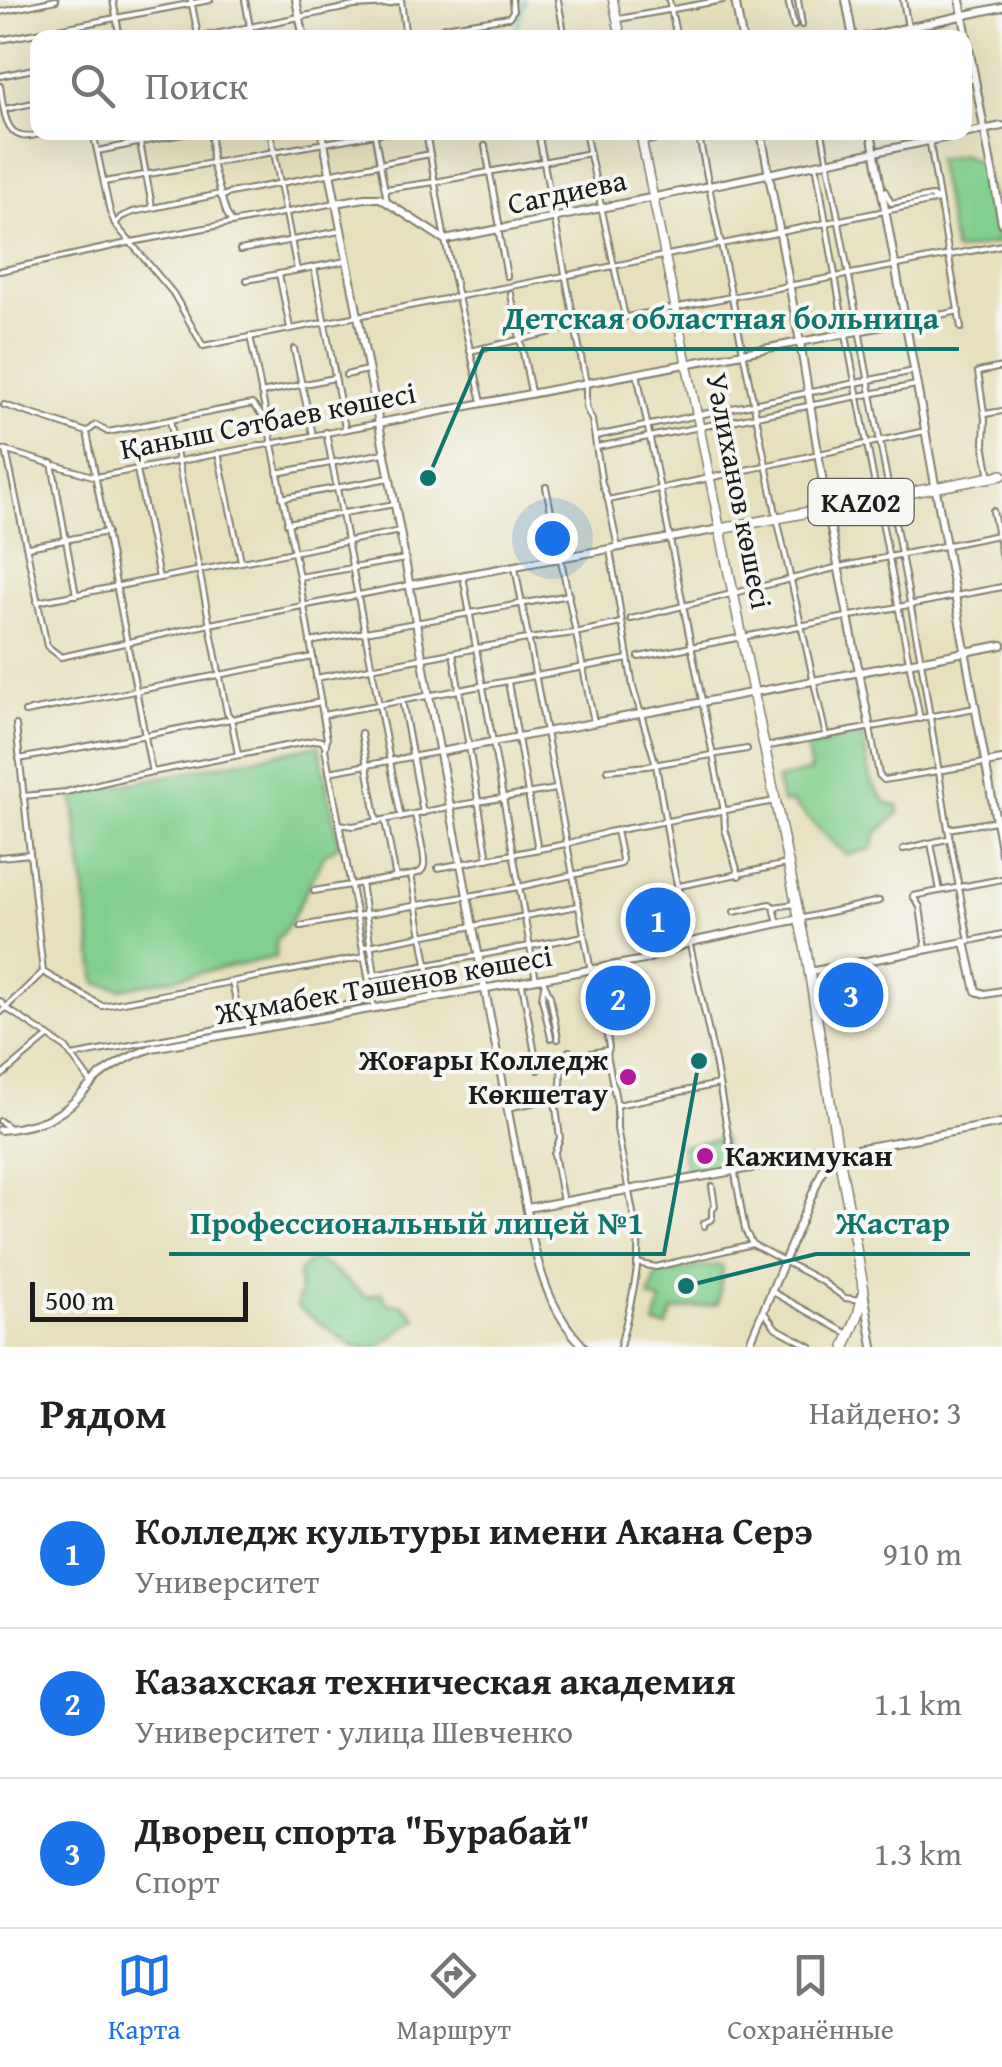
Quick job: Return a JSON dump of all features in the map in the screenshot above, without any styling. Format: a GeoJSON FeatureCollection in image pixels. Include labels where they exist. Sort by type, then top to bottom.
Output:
{"type":"FeatureCollection","features":[{"type":"Feature","properties":{"kind":"highway","name":"KАZ02"},"geometry":{"type":"LineString","coordinates":[[720,529],[1002,474]]}},
{"type":"Feature","properties":{"kind":"highway","name":"Уәлиханов көшесі"},"geometry":{"type":"LineString","coordinates":[[720,529],[787,864]]}},
{"type":"Feature","properties":{"kind":"highway"},"geometry":{"type":"LineString","coordinates":[[771,779],[809,972],[834,1152],[863,1295],[845,1347]]}},
{"type":"Feature","properties":{"kind":"highway"},"geometry":{"type":"LineString","coordinates":[[787,864],[799,919]]}},
{"type":"Feature","properties":{"kind":"main road"},"geometry":{"type":"LineString","coordinates":[[613,0],[619,30]]}},
{"type":"Feature","properties":{"kind":"main road","name":"Уәлиханов көшесі"},"geometry":{"type":"LineString","coordinates":[[642,140],[720,529]]}},
{"type":"Feature","properties":{"kind":"street"},"geometry":{"type":"LineString","coordinates":[[0,12],[56,0]]}},
{"type":"Feature","properties":{"kind":"street"},"geometry":{"type":"LineString","coordinates":[[113,0],[118,30]]}},
{"type":"Feature","properties":{"kind":"street"},"geometry":{"type":"LineString","coordinates":[[53,30],[210,0]]}},
{"type":"Feature","properties":{"kind":"street"},"geometry":{"type":"LineString","coordinates":[[245,0],[251,30]]}},
{"type":"Feature","properties":{"kind":"street"},"geometry":{"type":"LineString","coordinates":[[296,0],[302,30]]}},
{"type":"Feature","properties":{"kind":"street"},"geometry":{"type":"LineString","coordinates":[[234,30],[401,0],[405,30]]}},
{"type":"Feature","properties":{"kind":"street"},"geometry":{"type":"LineString","coordinates":[[444,27],[509,17],[512,0]]}},
{"type":"Feature","properties":{"kind":"street"},"geometry":{"type":"LineString","coordinates":[[558,0],[564,30]]}},
{"type":"Feature","properties":{"kind":"street"},"geometry":{"type":"LineString","coordinates":[[668,0],[676,30]]}},
{"type":"Feature","properties":{"kind":"street"},"geometry":{"type":"LineString","coordinates":[[617,19],[723,0]]}},
{"type":"Feature","properties":{"kind":"street"},"geometry":{"type":"LineString","coordinates":[[735,0],[741,30]]}},
{"type":"Feature","properties":{"kind":"street"},"geometry":{"type":"LineString","coordinates":[[788,0],[794,26]]}},
{"type":"Feature","properties":{"kind":"street"},"geometry":{"type":"LineString","coordinates":[[798,0],[802,25]]}},
{"type":"Feature","properties":{"kind":"street"},"geometry":{"type":"LineString","coordinates":[[846,0],[854,30]]}},
{"type":"Feature","properties":{"kind":"street"},"geometry":{"type":"LineString","coordinates":[[903,0],[909,30]]}},
{"type":"Feature","properties":{"kind":"street"},"geometry":{"type":"LineString","coordinates":[[960,0],[966,30]]}},
{"type":"Feature","properties":{"kind":"street"},"geometry":{"type":"LineString","coordinates":[[192,2],[196,30]]}},
{"type":"Feature","properties":{"kind":"street"},"geometry":{"type":"LineString","coordinates":[[894,30],[1002,7]]}},
{"type":"Feature","properties":{"kind":"street"},"geometry":{"type":"LineString","coordinates":[[0,40],[30,34]]}},
{"type":"Feature","properties":{"kind":"street"},"geometry":{"type":"LineString","coordinates":[[972,63],[1002,223]]}},
{"type":"Feature","properties":{"kind":"street"},"geometry":{"type":"LineString","coordinates":[[0,76],[30,70]]}},
{"type":"Feature","properties":{"kind":"street"},"geometry":{"type":"LineString","coordinates":[[0,86],[8,124],[16,134],[30,135]]}},
{"type":"Feature","properties":{"kind":"street"},"geometry":{"type":"LineString","coordinates":[[4,109],[30,104]]}},
{"type":"Feature","properties":{"kind":"street","name":"Сагдиева"},"geometry":{"type":"LineString","coordinates":[[972,132],[1002,126]]}},
{"type":"Feature","properties":{"kind":"street"},"geometry":{"type":"LineString","coordinates":[[94,140],[115,224],[173,294],[202,346],[939,200]]}},
{"type":"Feature","properties":{"kind":"street"},"geometry":{"type":"LineString","coordinates":[[139,140],[152,208]]}},
{"type":"Feature","properties":{"kind":"street"},"geometry":{"type":"LineString","coordinates":[[97,151],[154,140]]}},
{"type":"Feature","properties":{"kind":"street"},"geometry":{"type":"LineString","coordinates":[[211,140],[212,163],[232,223]]}},
{"type":"Feature","properties":{"kind":"street"},"geometry":{"type":"LineString","coordinates":[[271,140],[297,270]]}},
{"type":"Feature","properties":{"kind":"street"},"geometry":{"type":"LineString","coordinates":[[323,140],[538,1264],[561,1320],[584,1347]]}},
{"type":"Feature","properties":{"kind":"street"},"geometry":{"type":"LineString","coordinates":[[104,182],[344,140]]}},
{"type":"Feature","properties":{"kind":"street"},"geometry":{"type":"LineString","coordinates":[[375,140],[387,202]]}},
{"type":"Feature","properties":{"kind":"street"},"geometry":{"type":"LineString","coordinates":[[427,140],[445,240],[482,404]]}},
{"type":"Feature","properties":{"kind":"street"},"geometry":{"type":"LineString","coordinates":[[539,140],[586,383],[586,408],[596,436],[608,500],[621,622],[634,694],[656,765],[745,1230],[752,1244],[845,1298],[863,1295],[873,1347]]}},
{"type":"Feature","properties":{"kind":"street"},"geometry":{"type":"LineString","coordinates":[[587,140],[626,318]]}},
{"type":"Feature","properties":{"kind":"street"},"geometry":{"type":"LineString","coordinates":[[700,140],[826,736]]}},
{"type":"Feature","properties":{"kind":"street"},"geometry":{"type":"LineString","coordinates":[[763,140],[848,617],[881,778],[889,780],[1002,760]]}},
{"type":"Feature","properties":{"kind":"street"},"geometry":{"type":"LineString","coordinates":[[824,140],[931,717],[973,985],[985,994],[1002,991]]}},
{"type":"Feature","properties":{"kind":"street"},"geometry":{"type":"LineString","coordinates":[[873,140],[1002,854]]}},
{"type":"Feature","properties":{"kind":"street","name":"Сагдиева"},"geometry":{"type":"LineString","coordinates":[[445,240],[828,162],[917,140]]}},
{"type":"Feature","properties":{"kind":"street"},"geometry":{"type":"LineString","coordinates":[[929,140],[961,328]]}},
{"type":"Feature","properties":{"kind":"street"},"geometry":{"type":"LineString","coordinates":[[485,146],[506,276]]}},
{"type":"Feature","properties":{"kind":"street"},"geometry":{"type":"LineString","coordinates":[[384,189],[590,153]]}},
{"type":"Feature","properties":{"kind":"street"},"geometry":{"type":"LineString","coordinates":[[115,224],[126,215],[152,208],[430,154]]}},
{"type":"Feature","properties":{"kind":"street"},"geometry":{"type":"LineString","coordinates":[[816,164],[920,719]]}},
{"type":"Feature","properties":{"kind":"street"},"geometry":{"type":"LineString","coordinates":[[882,192],[886,192],[891,203],[932,196],[939,200]]}},
{"type":"Feature","properties":{"kind":"street"},"geometry":{"type":"LineString","coordinates":[[0,271],[370,197],[387,202],[445,240]]}},
{"type":"Feature","properties":{"kind":"street"},"geometry":{"type":"LineString","coordinates":[[240,250],[340,231]]}},
{"type":"Feature","properties":{"kind":"street"},"geometry":{"type":"LineString","coordinates":[[470,350],[1002,245]]}},
{"type":"Feature","properties":{"kind":"street"},"geometry":{"type":"LineString","coordinates":[[247,280],[346,261]]}},
{"type":"Feature","properties":{"kind":"street"},"geometry":{"type":"LineString","coordinates":[[314,267],[345,428]]}},
{"type":"Feature","properties":{"kind":"street"},"geometry":{"type":"LineString","coordinates":[[280,274],[290,328]]}},
{"type":"Feature","properties":{"kind":"street"},"geometry":{"type":"LineString","coordinates":[[512,294],[532,393]]}},
{"type":"Feature","properties":{"kind":"street","name":"Қаныш Сәтбаев көшесі"},"geometry":{"type":"LineString","coordinates":[[3,449],[96,476],[959,311]]}},
{"type":"Feature","properties":{"kind":"street"},"geometry":{"type":"LineString","coordinates":[[250,336],[299,577],[327,739],[325,749]]}},
{"type":"Feature","properties":{"kind":"street"},"geometry":{"type":"LineString","coordinates":[[294,349],[312,435]]}},
{"type":"Feature","properties":{"kind":"street"},"geometry":{"type":"LineString","coordinates":[[990,477],[978,372],[1002,367]]}},
{"type":"Feature","properties":{"kind":"street"},"geometry":{"type":"LineString","coordinates":[[346,375],[367,370]]}},
{"type":"Feature","properties":{"kind":"street"},"geometry":{"type":"LineString","coordinates":[[596,436],[914,371]]}},
{"type":"Feature","properties":{"kind":"street"},"geometry":{"type":"LineString","coordinates":[[637,373],[725,828],[738,876]]}},
{"type":"Feature","properties":{"kind":"street"},"geometry":{"type":"LineString","coordinates":[[261,393],[334,378]]}},
{"type":"Feature","properties":{"kind":"street"},"geometry":{"type":"LineString","coordinates":[[597,446],[916,385]]}},
{"type":"Feature","properties":{"kind":"street"},"geometry":{"type":"LineString","coordinates":[[87,432],[96,425],[108,432],[252,404],[266,418]]}},
{"type":"Feature","properties":{"kind":"street"},"geometry":{"type":"LineString","coordinates":[[4,405],[87,432]]}},
{"type":"Feature","properties":{"kind":"street"},"geometry":{"type":"LineString","coordinates":[[985,414],[1002,411]]}},
{"type":"Feature","properties":{"kind":"street"},"geometry":{"type":"LineString","coordinates":[[170,420],[238,754]]}},
{"type":"Feature","properties":{"kind":"street"},"geometry":{"type":"LineString","coordinates":[[608,500],[925,431]]}},
{"type":"Feature","properties":{"kind":"street"},"geometry":{"type":"LineString","coordinates":[[87,432],[152,772]]}},
{"type":"Feature","properties":{"kind":"street"},"geometry":{"type":"LineString","coordinates":[[326,432],[401,818]]}},
{"type":"Feature","properties":{"kind":"street"},"geometry":{"type":"LineString","coordinates":[[3,449],[47,646],[61,656],[410,585],[720,529]]}},
{"type":"Feature","properties":{"kind":"street"},"geometry":{"type":"LineString","coordinates":[[218,453],[241,562]]}},
{"type":"Feature","properties":{"kind":"street"},"geometry":{"type":"LineString","coordinates":[[277,474],[384,453]]}},
{"type":"Feature","properties":{"kind":"street"},"geometry":{"type":"LineString","coordinates":[[52,464],[76,595]]}},
{"type":"Feature","properties":{"kind":"street"},"geometry":{"type":"LineString","coordinates":[[137,470],[159,579]]}},
{"type":"Feature","properties":{"kind":"street"},"geometry":{"type":"LineString","coordinates":[[282,498],[389,478]]}},
{"type":"Feature","properties":{"kind":"street"},"geometry":{"type":"LineString","coordinates":[[546,486],[594,722]]}},
{"type":"Feature","properties":{"kind":"street"},"geometry":{"type":"LineString","coordinates":[[287,523],[395,504]]}},
{"type":"Feature","properties":{"kind":"street"},"geometry":{"type":"LineString","coordinates":[[994,512],[1002,557]]}},
{"type":"Feature","properties":{"kind":"street"},"geometry":{"type":"LineString","coordinates":[[38,602],[400,531]]}},
{"type":"Feature","properties":{"kind":"street"},"geometry":{"type":"LineString","coordinates":[[26,547],[106,532]]}},
{"type":"Feature","properties":{"kind":"street"},"geometry":{"type":"LineString","coordinates":[[631,619],[839,567],[998,535]]}},
{"type":"Feature","properties":{"kind":"street"},"geometry":{"type":"LineString","coordinates":[[299,577],[405,559]]}},
{"type":"Feature","properties":{"kind":"street"},"geometry":{"type":"LineString","coordinates":[[515,567],[590,971],[610,1046],[607,1055],[638,1239],[620,1347]]}},
{"type":"Feature","properties":{"kind":"street"},"geometry":{"type":"LineString","coordinates":[[463,576],[512,854],[550,1038]]}},
{"type":"Feature","properties":{"kind":"street"},"geometry":{"type":"LineString","coordinates":[[639,657],[1002,587]]}},
{"type":"Feature","properties":{"kind":"street"},"geometry":{"type":"LineString","coordinates":[[310,642],[569,595]]}},
{"type":"Feature","properties":{"kind":"street"},"geometry":{"type":"LineString","coordinates":[[317,680],[621,622]]}},
{"type":"Feature","properties":{"kind":"street"},"geometry":{"type":"LineString","coordinates":[[330,772],[1002,645]]}},
{"type":"Feature","properties":{"kind":"street"},"geometry":{"type":"LineString","coordinates":[[452,652],[488,859]]}},
{"type":"Feature","properties":{"kind":"street"},"geometry":{"type":"LineString","coordinates":[[25,712],[313,657]]}},
{"type":"Feature","properties":{"kind":"street"},"geometry":{"type":"LineString","coordinates":[[323,713],[628,659]]}},
{"type":"Feature","properties":{"kind":"street"},"geometry":{"type":"LineString","coordinates":[[313,703],[317,680]]}},
{"type":"Feature","properties":{"kind":"street"},"geometry":{"type":"LineString","coordinates":[[508,682],[538,850]]}},
{"type":"Feature","properties":{"kind":"street"},"geometry":{"type":"LineString","coordinates":[[402,700],[424,813]]}},
{"type":"Feature","properties":{"kind":"street"},"geometry":{"type":"LineString","coordinates":[[18,759],[321,702]]}},
{"type":"Feature","properties":{"kind":"street"},"geometry":{"type":"LineString","coordinates":[[313,703],[323,713]]}},
{"type":"Feature","properties":{"kind":"street"},"geometry":{"type":"LineString","coordinates":[[764,747],[976,708]]}},
{"type":"Feature","properties":{"kind":"street"},"geometry":{"type":"LineString","coordinates":[[16,726],[44,972]]}},
{"type":"Feature","properties":{"kind":"street"},"geometry":{"type":"LineString","coordinates":[[360,733],[377,822]]}},
{"type":"Feature","properties":{"kind":"street"},"geometry":{"type":"LineString","coordinates":[[23,796],[66,792],[238,754],[322,741],[364,957],[371,975]]}},
{"type":"Feature","properties":{"kind":"street"},"geometry":{"type":"LineString","coordinates":[[608,770],[747,748]]}},
{"type":"Feature","properties":{"kind":"street"},"geometry":{"type":"LineString","coordinates":[[339,824],[386,821],[556,789]]}},
{"type":"Feature","properties":{"kind":"street"},"geometry":{"type":"LineString","coordinates":[[438,868],[775,801]]}},
{"type":"Feature","properties":{"kind":"street"},"geometry":{"type":"LineString","coordinates":[[314,892],[420,872],[424,867],[415,815]]}},
{"type":"Feature","properties":{"kind":"street"},"geometry":{"type":"LineString","coordinates":[[948,830],[998,818]]}},
{"type":"Feature","properties":{"kind":"street"},"geometry":{"type":"LineString","coordinates":[[386,821],[396,878]]}},
{"type":"Feature","properties":{"kind":"street"},"geometry":{"type":"LineString","coordinates":[[342,838],[353,826]]}},
{"type":"Feature","properties":{"kind":"street"},"geometry":{"type":"LineString","coordinates":[[302,926],[519,887],[622,863],[616,831]]}},
{"type":"Feature","properties":{"kind":"street"},"geometry":{"type":"LineString","coordinates":[[903,849],[949,839]]}},
{"type":"Feature","properties":{"kind":"street"},"geometry":{"type":"LineString","coordinates":[[931,842],[940,891]]}},
{"type":"Feature","properties":{"kind":"street"},"geometry":{"type":"LineString","coordinates":[[0,856],[30,854]]}},
{"type":"Feature","properties":{"kind":"street"},"geometry":{"type":"LineString","coordinates":[[678,886],[787,864]]}},
{"type":"Feature","properties":{"kind":"street"},"geometry":{"type":"LineString","coordinates":[[411,875],[433,996]]}},
{"type":"Feature","properties":{"kind":"street"},"geometry":{"type":"LineString","coordinates":[[926,949],[920,907],[914,896],[1002,879]]}},
{"type":"Feature","properties":{"kind":"street"},"geometry":{"type":"LineString","coordinates":[[360,882],[370,946],[373,1004]]}},
{"type":"Feature","properties":{"kind":"street","name":"Жұмабек Тәшенов көшесі"},"geometry":{"type":"LineString","coordinates":[[0,1130],[39,1123],[61,1112],[117,1064],[152,1048],[373,1004],[541,982],[644,960],[691,942],[879,901]]}},
{"type":"Feature","properties":{"kind":"street"},"geometry":{"type":"LineString","coordinates":[[734,912],[770,904],[795,904]]}},
{"type":"Feature","properties":{"kind":"street"},"geometry":{"type":"LineString","coordinates":[[362,947],[578,906]]}},
{"type":"Feature","properties":{"kind":"street"},"geometry":{"type":"LineString","coordinates":[[774,907],[778,924]]}},
{"type":"Feature","properties":{"kind":"street"},"geometry":{"type":"LineString","coordinates":[[809,972],[1002,934]]}},
{"type":"Feature","properties":{"kind":"street"},"geometry":{"type":"LineString","coordinates":[[371,975],[584,936]]}},
{"type":"Feature","properties":{"kind":"street"},"geometry":{"type":"LineString","coordinates":[[44,972],[102,1006],[364,957]]}},
{"type":"Feature","properties":{"kind":"street"},"geometry":{"type":"LineString","coordinates":[[0,1013],[44,972]]}},
{"type":"Feature","properties":{"kind":"street"},"geometry":{"type":"LineString","coordinates":[[232,982],[241,1025]]}},
{"type":"Feature","properties":{"kind":"street"},"geometry":{"type":"LineString","coordinates":[[541,982],[550,996],[558,1039]]}},
{"type":"Feature","properties":{"kind":"street"},"geometry":{"type":"LineString","coordinates":[[522,984],[538,1070]]}},
{"type":"Feature","properties":{"kind":"street"},"geometry":{"type":"LineString","coordinates":[[0,1001],[66,1048],[92,1084]]}},
{"type":"Feature","properties":{"kind":"street"},"geometry":{"type":"LineString","coordinates":[[72,1056],[241,1025],[249,1027]]}},
{"type":"Feature","properties":{"kind":"street"},"geometry":{"type":"LineString","coordinates":[[0,1076],[48,1036]]}},
{"type":"Feature","properties":{"kind":"street"},"geometry":{"type":"LineString","coordinates":[[564,1202],[554,1154],[560,1140],[560,1069],[610,1046]]}},
{"type":"Feature","properties":{"kind":"street"},"geometry":{"type":"LineString","coordinates":[[569,1051],[571,1062]]}},
{"type":"Feature","properties":{"kind":"street"},"geometry":{"type":"LineString","coordinates":[[616,1105],[719,1084]]}},
{"type":"Feature","properties":{"kind":"street"},"geometry":{"type":"LineString","coordinates":[[507,1108],[613,1086]]}},
{"type":"Feature","properties":{"kind":"street"},"geometry":{"type":"LineString","coordinates":[[0,1121],[11,1129]]}},
{"type":"Feature","properties":{"kind":"street"},"geometry":{"type":"LineString","coordinates":[[526,1208],[1002,1123]]}},
{"type":"Feature","properties":{"kind":"street"},"geometry":{"type":"LineString","coordinates":[[748,1347],[834,1152]]}},
{"type":"Feature","properties":{"kind":"street"},"geometry":{"type":"LineString","coordinates":[[704,1226],[712,1219],[715,1204],[712,1186]]}},
{"type":"Feature","properties":{"kind":"street"},"geometry":{"type":"LineString","coordinates":[[637,1263],[654,1268],[752,1244]]}},
{"type":"Feature","properties":{"kind":"street"},"geometry":{"type":"LineString","coordinates":[[772,1291],[850,1335],[861,1327],[870,1331]]}},
{"type":"Feature","properties":{"kind":"street"},"geometry":{"type":"LineString","coordinates":[[764,1311],[776,1328],[811,1347]]}},
{"type":"Feature","properties":{"kind":"green space"},"geometry":{"type":"Polygon","coordinates":[[[962,154],[983,164],[998,243],[955,252],[936,159],[962,154]]]}},
{"type":"Feature","properties":{"kind":"green space"},"geometry":{"type":"Polygon","coordinates":[[[862,736],[872,784],[887,803],[898,805],[899,813],[876,834],[872,849],[846,855],[791,802],[782,803],[777,780],[811,771],[806,746],[862,736]]]}},
{"type":"Feature","properties":{"kind":"green space"},"geometry":{"type":"Polygon","coordinates":[[[319,745],[339,845],[324,855],[290,923],[276,941],[276,957],[121,989],[96,983],[73,795],[319,745]]]}},
{"type":"Feature","properties":{"kind":"green space","name":"Кажимукан"},"geometry":{"type":"Polygon","coordinates":[[[723,1138],[728,1165],[687,1173],[681,1146],[723,1138]]]}},
{"type":"Feature","properties":{"kind":"green space"},"geometry":{"type":"Polygon","coordinates":[[[312,1259],[329,1267],[367,1297],[381,1292],[388,1304],[403,1305],[417,1318],[379,1347],[354,1347],[296,1306],[300,1293],[298,1272],[312,1259]]]}},
{"type":"Feature","properties":{"kind":"green space"},"geometry":{"type":"Polygon","coordinates":[[[723,1267],[718,1304],[673,1311],[667,1327],[655,1325],[661,1301],[649,1297],[657,1275],[723,1267]]]}},
{"type":"Feature","properties":{"kind":"waterway"},"geometry":{"type":"LineString","coordinates":[[516,30],[525,0]]}},
{"type":"Feature","properties":{"kind":"place","name":"Детская областная больница"},"geometry":{"type":"Point","coordinates":[428,478]}},
{"type":"Feature","properties":{"kind":"place","name":"Колледж культуры имени Акана Серэ"},"geometry":{"type":"Point","coordinates":[658,920]}},
{"type":"Feature","properties":{"kind":"place","name":"Дворец спорта \"Бурабай\""},"geometry":{"type":"Point","coordinates":[851,995]}},
{"type":"Feature","properties":{"kind":"place","name":"Казахская техническая академия"},"geometry":{"type":"Point","coordinates":[618,998]}},
{"type":"Feature","properties":{"kind":"place","name":"Профессиональный лицей №1"},"geometry":{"type":"Point","coordinates":[699,1061]}},
{"type":"Feature","properties":{"kind":"place","name":"Жоғары Колледж Көкшетау"},"geometry":{"type":"Point","coordinates":[628,1077]}},
{"type":"Feature","properties":{"kind":"place","name":"Кажимукан"},"geometry":{"type":"Point","coordinates":[705,1156]}},
{"type":"Feature","properties":{"kind":"place","name":"Жастар"},"geometry":{"type":"Point","coordinates":[686,1286]}}]}
